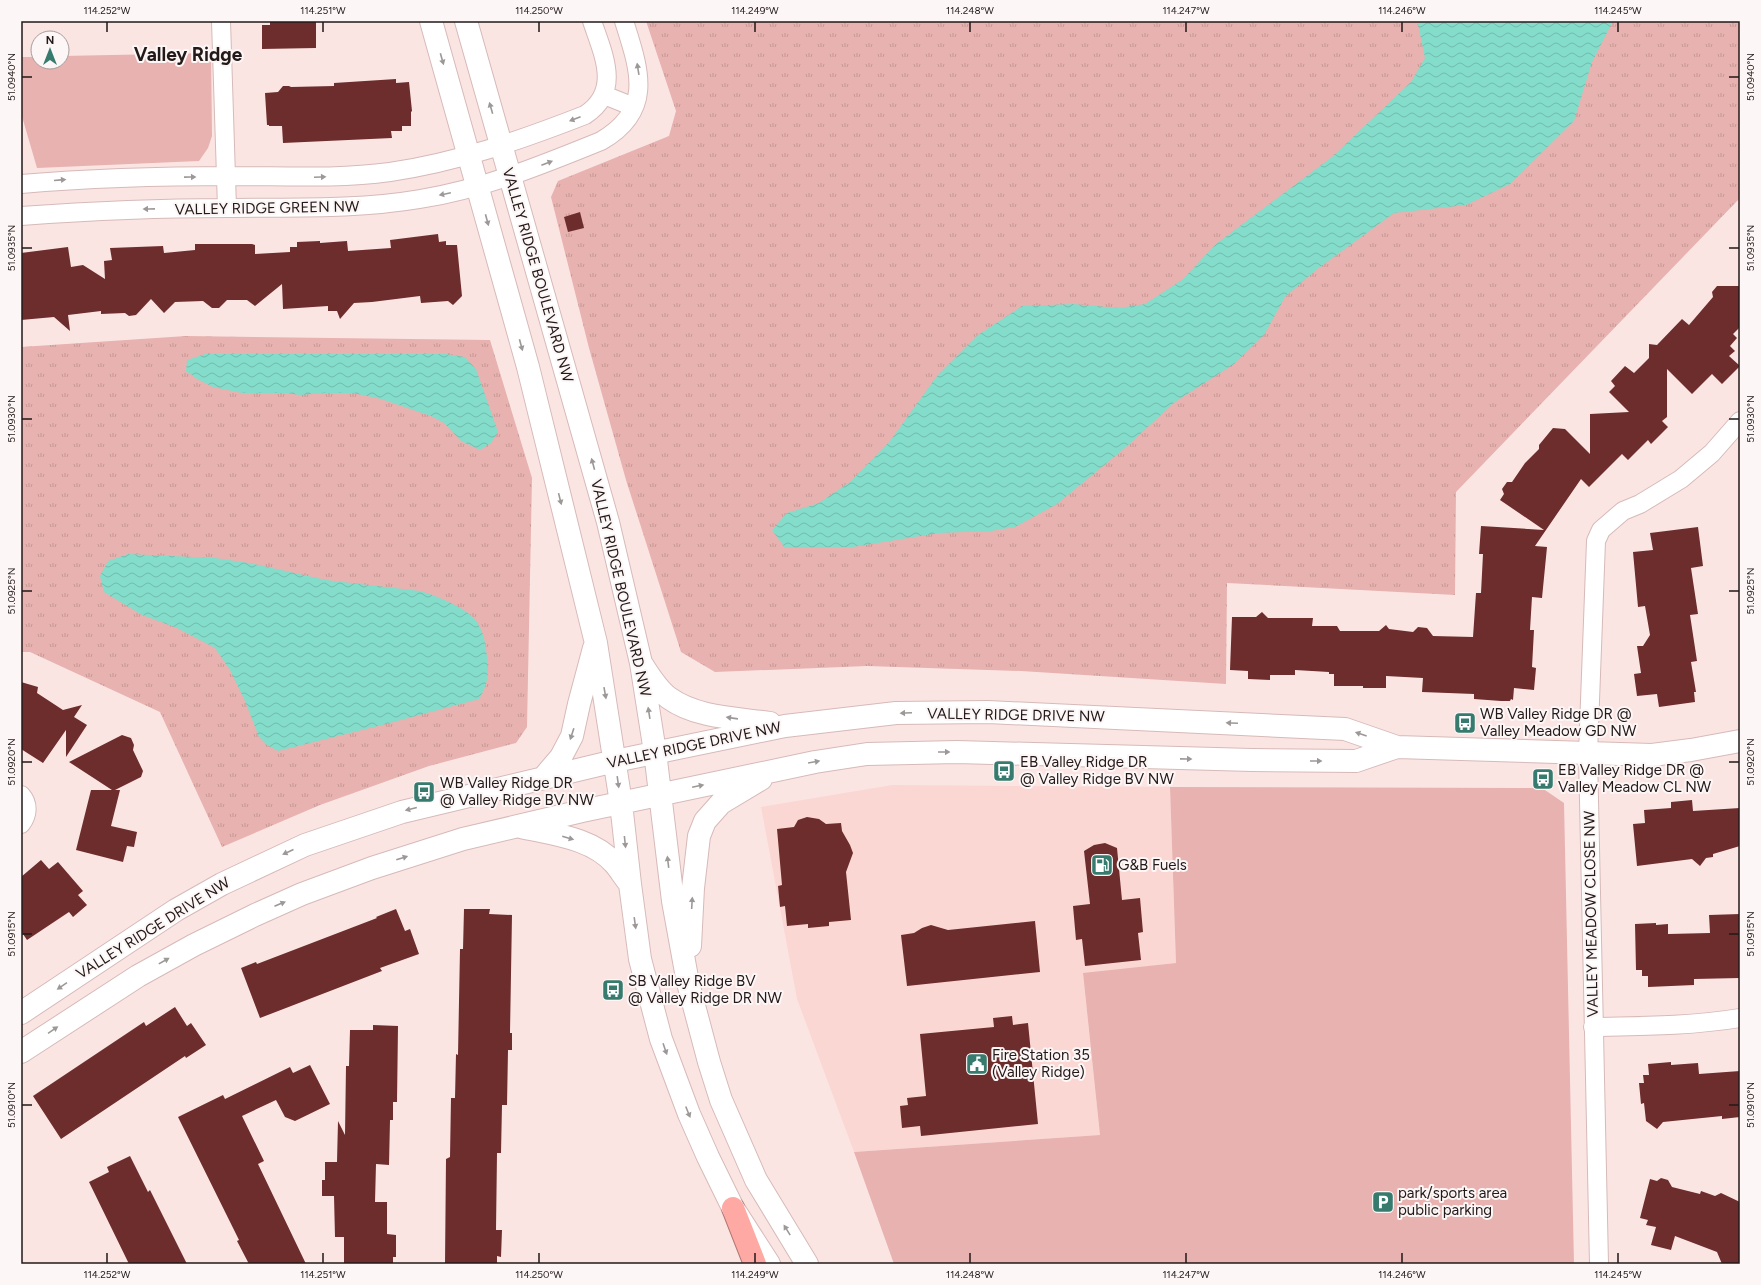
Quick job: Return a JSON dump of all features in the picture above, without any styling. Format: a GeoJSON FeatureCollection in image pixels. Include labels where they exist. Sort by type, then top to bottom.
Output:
{"type":"FeatureCollection","features":[{"type":"Feature","properties":{"kind":"highway"},"geometry":{"type":"LineString","coordinates":[[734,1208],[755,1264]]}},
{"type":"Feature","properties":{"kind":"street"},"geometry":{"type":"LineString","coordinates":[[221,21],[228,208]]}},
{"type":"Feature","properties":{"kind":"street"},"geometry":{"type":"LineString","coordinates":[[431,21],[528,367],[596,643],[621,803],[640,959],[661,1039],[689,1114],[734,1208],[769,1264]]}},
{"type":"Feature","properties":{"kind":"street","name":"VALLEY RIDGE BOULEVARD NW"},"geometry":{"type":"LineString","coordinates":[[466,21],[608,522],[641,663],[655,752],[673,901],[688,983],[709,1062],[721,1100],[756,1180],[807,1264]]}},
{"type":"Feature","properties":{"kind":"street"},"geometry":{"type":"LineString","coordinates":[[592,21],[608,75],[604,94],[634,107],[637,96],[638,71],[624,21]]}},
{"type":"Feature","properties":{"kind":"street","name":"VALLEY RIDGE GREEN NW"},"geometry":{"type":"LineString","coordinates":[[21,184],[66,180],[227,176],[348,176],[390,172],[469,156],[524,138],[584,115],[593,109],[604,94]]}},
{"type":"Feature","properties":{"kind":"street","name":"VALLEY RIDGE GREEN NW"},"geometry":{"type":"LineString","coordinates":[[21,216],[118,210],[228,208],[325,209],[365,207],[420,199],[478,186],[510,176],[601,141],[620,127],[634,107]]}},
{"type":"Feature","properties":{"kind":"street","name":"VALLEY MEADOW CLOSE NW"},"geometry":{"type":"LineString","coordinates":[[1599,1264],[1588,754],[1596,541],[1601,530],[1623,511],[1640,504],[1681,479],[1712,453],[1740,421]]}},
{"type":"Feature","properties":{"kind":"street"},"geometry":{"type":"LineString","coordinates":[[544,777],[561,757],[572,736],[586,674],[596,643]]}},
{"type":"Feature","properties":{"kind":"street"},"geometry":{"type":"LineString","coordinates":[[641,663],[652,680],[668,697],[689,709],[706,714],[785,726]]}},
{"type":"Feature","properties":{"kind":"street","name":"VALLEY RIDGE DRIVE NW"},"geometry":{"type":"LineString","coordinates":[[21,1013],[176,910],[260,864],[305,845],[402,812],[544,777],[655,752],[785,726],[896,713],[988,712],[1345,729],[1398,747],[1652,755],[1740,741]]}},
{"type":"Feature","properties":{"kind":"street","name":"VALLEY RIDGE DRIVE NW"},"geometry":{"type":"LineString","coordinates":[[21,1052],[138,976],[194,945],[255,915],[358,872],[463,839],[660,794],[847,756],[904,752],[1356,761],[1398,747]]}},
{"type":"Feature","properties":{"kind":"street"},"geometry":{"type":"LineString","coordinates":[[688,983],[693,888],[699,836],[705,821],[721,803],[776,770]]}},
{"type":"Feature","properties":{"kind":"street"},"geometry":{"type":"LineString","coordinates":[[21,795],[26,804],[27,811],[21,824]]}},
{"type":"Feature","properties":{"kind":"street"},"geometry":{"type":"LineString","coordinates":[[516,826],[556,835],[594,848],[614,863],[630,884]]}},
{"type":"Feature","properties":{"kind":"street","name":"VALLEY MEADOW CLOSE NW"},"geometry":{"type":"LineString","coordinates":[[1593,1027],[1660,1026],[1714,1022],[1740,1018]]}},
{"type":"Feature","properties":{"kind":"shaded area"},"geometry":{"type":"Polygon","coordinates":[[[892,785],[1170,787],[1176,963],[1083,974],[1100,1135],[854,1152],[797,999],[761,807],[892,785]]]}},
{"type":"Feature","properties":{"kind":"green space"},"geometry":{"type":"Polygon","coordinates":[[[646,21],[1740,21],[1740,198],[1456,492],[1455,595],[1227,583],[1226,684],[1021,671],[867,666],[715,672],[681,652],[626,480],[589,348],[551,197],[558,181],[669,136],[676,111],[646,21]]]}},
{"type":"Feature","properties":{"kind":"green space"},"geometry":{"type":"Polygon","coordinates":[[[211,53],[212,136],[208,148],[199,161],[37,168],[21,113],[21,57],[30,57],[30,70],[70,70],[70,56],[211,53]]]}},
{"type":"Feature","properties":{"kind":"green space"},"geometry":{"type":"Polygon","coordinates":[[[186,336],[490,340],[532,478],[527,727],[516,743],[429,766],[320,805],[222,847],[160,712],[30,652],[21,652],[21,347],[186,336]]]}},
{"type":"Feature","properties":{"kind":"green space"},"geometry":{"type":"Polygon","coordinates":[[[1170,787],[1542,788],[1564,803],[1574,1264],[894,1264],[854,1152],[1100,1135],[1083,973],[1176,963],[1170,787]]]}},
{"type":"Feature","properties":{"kind":"water"},"geometry":{"type":"Polygon","coordinates":[[[1420,21],[1613,21],[1592,62],[1574,121],[1510,184],[1466,205],[1394,213],[1316,270],[1285,297],[1264,335],[1234,364],[1175,402],[1125,448],[1057,504],[1015,527],[991,531],[939,533],[853,547],[785,548],[772,530],[787,513],[819,503],[850,482],[890,441],[937,376],[978,335],[1022,306],[1073,304],[1119,308],[1145,304],[1182,280],[1216,244],[1332,157],[1411,82],[1425,58],[1418,24],[1420,21]]]}},
{"type":"Feature","properties":{"kind":"water"},"geometry":{"type":"Polygon","coordinates":[[[205,354],[446,354],[465,357],[476,369],[498,432],[491,443],[480,450],[461,441],[444,423],[431,416],[381,399],[353,393],[300,395],[287,393],[242,393],[213,387],[197,379],[186,371],[187,360],[205,354]]]}},
{"type":"Feature","properties":{"kind":"water"},"geometry":{"type":"Polygon","coordinates":[[[128,554],[215,558],[249,563],[326,580],[420,591],[434,596],[467,612],[477,622],[484,639],[488,663],[488,674],[484,689],[479,699],[278,751],[267,745],[259,737],[245,701],[230,670],[215,648],[177,628],[142,615],[104,592],[100,576],[108,561],[128,554]]]}},
{"type":"Feature","properties":{"kind":"building"},"geometry":{"type":"Polygon","coordinates":[[[270,21],[316,21],[316,48],[262,49],[262,25],[270,25],[270,21]]]}},
{"type":"Feature","properties":{"kind":"building"},"geometry":{"type":"Polygon","coordinates":[[[396,79],[396,83],[409,82],[412,111],[411,126],[402,126],[402,131],[391,131],[392,138],[283,143],[282,126],[267,125],[265,93],[278,92],[283,86],[334,86],[334,83],[396,79]]]}},
{"type":"Feature","properties":{"kind":"building"},"geometry":{"type":"Polygon","coordinates":[[[580,212],[584,228],[568,232],[564,217],[580,212]]]}},
{"type":"Feature","properties":{"kind":"building"},"geometry":{"type":"Polygon","coordinates":[[[438,234],[439,242],[446,241],[446,245],[457,245],[462,296],[453,305],[448,301],[421,303],[420,296],[354,303],[340,319],[337,311],[328,311],[328,306],[283,309],[282,284],[255,306],[247,300],[227,300],[219,308],[212,308],[203,301],[175,302],[164,313],[151,299],[136,315],[129,316],[125,313],[101,314],[101,311],[68,315],[70,331],[54,317],[21,320],[21,253],[68,247],[71,267],[83,265],[105,279],[104,261],[112,260],[110,248],[163,246],[164,253],[195,250],[195,244],[252,244],[255,245],[255,254],[290,252],[290,247],[297,247],[297,242],[320,241],[320,243],[347,241],[348,251],[391,248],[390,240],[438,234]]]}},
{"type":"Feature","properties":{"kind":"building"},"geometry":{"type":"Polygon","coordinates":[[[1717,286],[1740,286],[1740,327],[1733,334],[1737,338],[1730,346],[1735,351],[1729,356],[1740,366],[1722,384],[1712,374],[1692,394],[1667,369],[1667,417],[1662,421],[1668,427],[1651,444],[1648,440],[1628,460],[1622,454],[1589,487],[1581,479],[1535,546],[1547,547],[1542,598],[1532,597],[1530,630],[1534,630],[1532,667],[1536,668],[1534,690],[1514,688],[1513,700],[1501,701],[1474,699],[1474,694],[1422,692],[1423,678],[1386,676],[1386,688],[1363,688],[1363,686],[1334,686],[1334,674],[1329,674],[1329,672],[1295,670],[1295,675],[1270,675],[1270,680],[1248,679],[1248,671],[1230,670],[1232,617],[1256,617],[1262,612],[1268,618],[1313,618],[1312,626],[1337,626],[1340,631],[1379,631],[1386,625],[1389,629],[1413,632],[1418,627],[1427,628],[1433,636],[1473,637],[1476,593],[1481,593],[1483,554],[1479,554],[1481,526],[1544,530],[1500,500],[1504,494],[1502,489],[1507,482],[1512,482],[1525,463],[1539,449],[1539,445],[1553,428],[1565,429],[1590,454],[1590,414],[1629,412],[1609,392],[1615,386],[1611,381],[1625,366],[1634,373],[1649,358],[1649,344],[1657,345],[1682,319],[1689,325],[1713,297],[1712,292],[1717,286]]]}},
{"type":"Feature","properties":{"kind":"building"},"geometry":{"type":"Polygon","coordinates":[[[1698,527],[1703,566],[1691,568],[1698,614],[1690,615],[1697,661],[1691,662],[1696,692],[1694,692],[1695,702],[1659,707],[1657,694],[1637,696],[1634,674],[1641,673],[1637,646],[1643,646],[1650,635],[1645,606],[1638,607],[1633,552],[1653,550],[1650,533],[1698,527]]]}},
{"type":"Feature","properties":{"kind":"building"},"geometry":{"type":"Polygon","coordinates":[[[21,682],[38,687],[37,693],[63,710],[82,705],[74,717],[87,725],[66,757],[66,730],[43,763],[21,749],[21,682]]]}},
{"type":"Feature","properties":{"kind":"building"},"geometry":{"type":"Polygon","coordinates":[[[122,735],[131,738],[134,745],[133,750],[143,771],[141,777],[115,790],[120,790],[111,826],[137,832],[134,847],[127,846],[123,862],[76,850],[91,790],[112,790],[69,762],[122,735]]]}},
{"type":"Feature","properties":{"kind":"building"},"geometry":{"type":"Polygon","coordinates":[[[1692,800],[1693,811],[1740,808],[1740,846],[1713,854],[1713,857],[1706,858],[1700,866],[1692,859],[1637,866],[1633,824],[1645,823],[1644,810],[1671,808],[1671,802],[1692,800]]]}},
{"type":"Feature","properties":{"kind":"building"},"geometry":{"type":"Polygon","coordinates":[[[807,817],[819,819],[826,824],[841,823],[842,831],[853,853],[846,872],[851,920],[829,922],[829,926],[808,928],[808,924],[787,926],[785,906],[780,907],[778,886],[782,885],[777,829],[794,827],[798,820],[807,817]]]}},
{"type":"Feature","properties":{"kind":"building"},"geometry":{"type":"Polygon","coordinates":[[[1105,843],[1117,848],[1122,900],[1140,898],[1143,932],[1138,933],[1141,960],[1085,966],[1082,939],[1076,940],[1073,906],[1090,904],[1084,851],[1094,845],[1105,843]]]}},
{"type":"Feature","properties":{"kind":"building"},"geometry":{"type":"Polygon","coordinates":[[[41,860],[49,869],[58,862],[83,891],[78,895],[87,905],[73,917],[69,912],[27,940],[21,931],[21,877],[41,860]]]}},
{"type":"Feature","properties":{"kind":"building"},"geometry":{"type":"Polygon","coordinates":[[[396,909],[405,931],[410,929],[419,954],[380,968],[382,971],[260,1018],[241,968],[256,962],[257,964],[377,918],[376,917],[396,909]]]}},
{"type":"Feature","properties":{"kind":"building"},"geometry":{"type":"Polygon","coordinates":[[[464,909],[490,909],[489,914],[512,915],[510,1033],[512,1033],[512,1050],[508,1050],[507,1105],[502,1105],[501,1153],[497,1153],[496,1230],[502,1230],[501,1257],[497,1256],[497,1264],[445,1264],[446,1159],[450,1157],[451,1098],[455,1098],[456,1054],[458,1055],[460,949],[463,949],[464,909]]]}},
{"type":"Feature","properties":{"kind":"building"},"geometry":{"type":"Polygon","coordinates":[[[1740,914],[1740,978],[1694,979],[1694,985],[1648,987],[1648,976],[1642,976],[1642,970],[1636,970],[1635,924],[1668,924],[1668,934],[1710,933],[1709,915],[1740,914]]]}},
{"type":"Feature","properties":{"kind":"building"},"geometry":{"type":"Polygon","coordinates":[[[1035,921],[1040,972],[907,986],[901,935],[914,933],[931,925],[948,930],[1035,921]]]}},
{"type":"Feature","properties":{"kind":"building"},"geometry":{"type":"Polygon","coordinates":[[[175,1007],[187,1026],[191,1023],[206,1045],[186,1058],[185,1056],[61,1139],[33,1096],[144,1022],[146,1026],[175,1007]]]}},
{"type":"Feature","properties":{"kind":"building","name":"Fire Station 35 (Valley Ridge)"},"geometry":{"type":"Polygon","coordinates":[[[1012,1016],[1013,1025],[1028,1023],[1038,1124],[921,1136],[920,1126],[902,1128],[900,1106],[908,1105],[907,1098],[926,1096],[920,1034],[994,1027],[993,1018],[1012,1016]]]}},
{"type":"Feature","properties":{"kind":"building"},"geometry":{"type":"Polygon","coordinates":[[[373,1025],[398,1026],[397,1102],[393,1102],[393,1120],[390,1120],[389,1165],[376,1164],[375,1202],[387,1202],[387,1234],[396,1235],[396,1257],[393,1257],[393,1264],[344,1264],[344,1237],[335,1237],[334,1196],[322,1196],[322,1180],[325,1180],[325,1162],[337,1162],[338,1121],[345,1135],[346,1066],[349,1066],[350,1030],[373,1030],[373,1025]]]}},
{"type":"Feature","properties":{"kind":"building"},"geometry":{"type":"Polygon","coordinates":[[[1671,1062],[1671,1065],[1698,1063],[1699,1074],[1740,1071],[1740,1117],[1722,1119],[1722,1116],[1663,1122],[1657,1129],[1646,1121],[1644,1103],[1641,1104],[1639,1083],[1644,1083],[1643,1075],[1649,1075],[1648,1064],[1671,1062]]]}},
{"type":"Feature","properties":{"kind":"building"},"geometry":{"type":"Polygon","coordinates":[[[310,1065],[330,1104],[295,1121],[285,1117],[276,1100],[242,1116],[264,1161],[258,1164],[306,1264],[249,1264],[237,1241],[239,1240],[178,1117],[223,1095],[225,1099],[290,1067],[293,1073],[310,1065]]]}},
{"type":"Feature","properties":{"kind":"building"},"geometry":{"type":"Polygon","coordinates":[[[130,1156],[148,1192],[150,1190],[187,1264],[129,1264],[89,1182],[109,1172],[107,1167],[130,1156]]]}},
{"type":"Feature","properties":{"kind":"building"},"geometry":{"type":"Polygon","coordinates":[[[1661,1178],[1668,1180],[1672,1187],[1700,1194],[1701,1191],[1715,1196],[1721,1193],[1740,1202],[1740,1264],[1722,1264],[1717,1252],[1675,1236],[1671,1250],[1651,1245],[1656,1227],[1646,1225],[1648,1220],[1640,1218],[1650,1179],[1657,1181],[1661,1178]]]}},
{"type":"Feature","properties":{"kind":"place","name":"WB Valley Ridge DR @ Valley Meadow GD NW"},"geometry":{"type":"Point","coordinates":[1465,723]}},
{"type":"Feature","properties":{"kind":"place","name":"EB Valley Ridge DR @ Valley Ridge BV NW"},"geometry":{"type":"Point","coordinates":[1004,771]}},
{"type":"Feature","properties":{"kind":"place","name":"EB Valley Ridge DR @ Valley Meadow CL NW"},"geometry":{"type":"Point","coordinates":[1543,779]}},
{"type":"Feature","properties":{"kind":"place","name":"WB Valley Ridge DR @ Valley Ridge BV NW"},"geometry":{"type":"Point","coordinates":[424,792]}},
{"type":"Feature","properties":{"kind":"place","name":"G&B Fuels"},"geometry":{"type":"Point","coordinates":[1102,865]}},
{"type":"Feature","properties":{"kind":"place","name":"SB Valley Ridge BV @ Valley Ridge DR NW"},"geometry":{"type":"Point","coordinates":[613,990]}},
{"type":"Feature","properties":{"kind":"place","name":"Fire Station 35 (Valley Ridge)"},"geometry":{"type":"Point","coordinates":[977,1064]}},
{"type":"Feature","properties":{"kind":"place","name":"park/sports area public parking"},"geometry":{"type":"Point","coordinates":[1383,1202]}},
{"type":"Feature","properties":{"kind":"district","name":"Valley Ridge"},"geometry":{"type":"Point","coordinates":[188,54]}}]}
